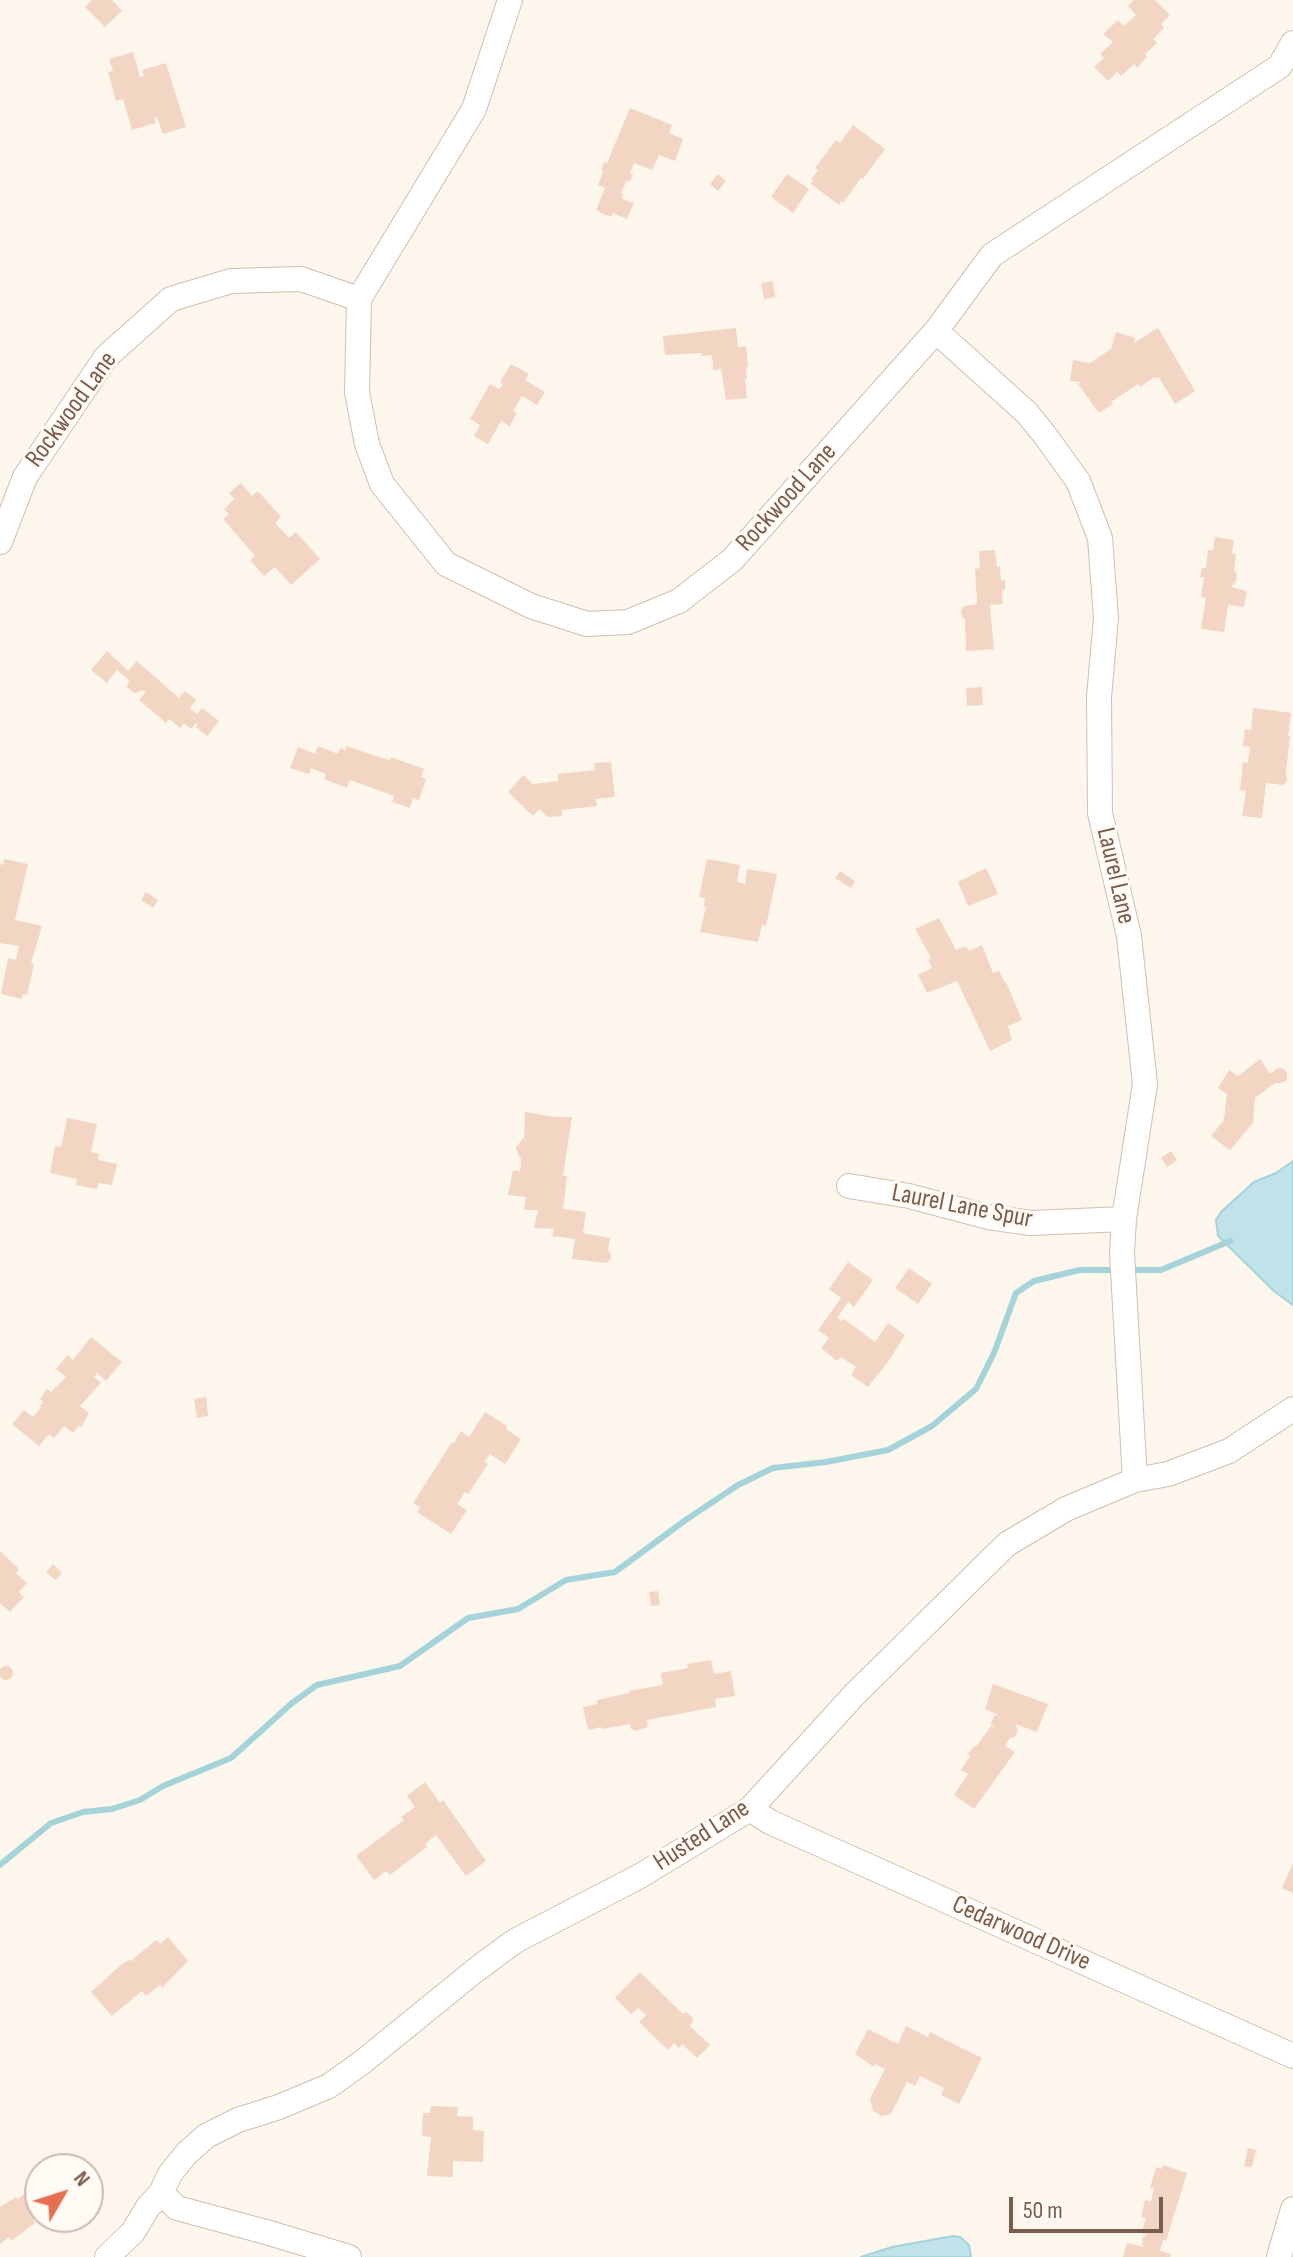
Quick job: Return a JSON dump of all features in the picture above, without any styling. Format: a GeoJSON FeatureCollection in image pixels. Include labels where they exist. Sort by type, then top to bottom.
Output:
{"type":"FeatureCollection","features":[{"type":"Feature","properties":{"kind":"street","name":"Rockwood Lane"},"geometry":{"type":"LineString","coordinates":[[510,0],[474,109],[359,299],[357,392],[367,444],[382,484],[446,564],[531,606],[587,624],[628,622],[679,601],[732,560],[936,331],[992,255],[1280,66],[1293,43]]}},
{"type":"Feature","properties":{"kind":"street","name":"Rockwood Lane"},"geometry":{"type":"LineString","coordinates":[[0,542],[25,477],[106,357],[171,299],[231,281],[301,279],[359,299]]}},
{"type":"Feature","properties":{"kind":"street","name":"Laurel Lane"},"geometry":{"type":"LineString","coordinates":[[936,331],[1027,413],[1044,434],[1078,481],[1100,538],[1106,618],[1099,697],[1100,813],[1129,936],[1145,1084],[1124,1219],[1122,1253],[1135,1480]]}},
{"type":"Feature","properties":{"kind":"street","name":"Laurel Lane Spur"},"geometry":{"type":"LineString","coordinates":[[849,1186],[909,1196],[988,1217],[1031,1223],[1124,1219]]}},
{"type":"Feature","properties":{"kind":"street","name":"Husted Lane"},"geometry":{"type":"LineString","coordinates":[[107,2257],[133,2232],[161,2193],[170,2174],[206,2136],[238,2120],[329,2086],[515,1941],[640,1876],[750,1809],[854,1695],[1007,1544],[1066,1509],[1135,1480],[1168,1474],[1229,1451],[1293,1409]]}},
{"type":"Feature","properties":{"kind":"street","name":"Cedarwood Drive"},"geometry":{"type":"LineString","coordinates":[[750,1809],[770,1822],[1293,2056]]}},
{"type":"Feature","properties":{"kind":"street"},"geometry":{"type":"LineString","coordinates":[[161,2193],[177,2208],[349,2257]]}},
{"type":"Feature","properties":{"kind":"street"},"geometry":{"type":"LineString","coordinates":[[1279,2257],[1293,2209]]}},
{"type":"Feature","properties":{"kind":"water"},"geometry":{"type":"Polygon","coordinates":[[[1293,1161],[1293,1305],[1275,1292],[1218,1236],[1216,1220],[1254,1182],[1276,1173],[1293,1161]]]}},
{"type":"Feature","properties":{"kind":"water"},"geometry":{"type":"Polygon","coordinates":[[[960,2237],[969,2245],[971,2257],[861,2257],[892,2247],[960,2237]]]}},
{"type":"Feature","properties":{"kind":"building"},"geometry":{"type":"Polygon","coordinates":[[[92,0],[112,0],[122,11],[105,27],[85,7],[92,0]]]}},
{"type":"Feature","properties":{"kind":"building"},"geometry":{"type":"Polygon","coordinates":[[[1134,0],[1155,0],[1170,15],[1161,24],[1164,28],[1153,39],[1157,43],[1145,54],[1147,57],[1137,68],[1134,64],[1121,76],[1117,72],[1108,81],[1094,67],[1104,58],[1100,54],[1113,42],[1103,34],[1118,20],[1124,26],[1136,15],[1128,6],[1134,0]]]}},
{"type":"Feature","properties":{"kind":"building"},"geometry":{"type":"Polygon","coordinates":[[[133,52],[140,77],[144,76],[142,70],[166,63],[186,127],[163,134],[157,117],[154,118],[156,123],[132,130],[123,99],[116,101],[108,72],[113,71],[109,59],[133,52]]]}},
{"type":"Feature","properties":{"kind":"building"},"geometry":{"type":"Polygon","coordinates":[[[630,108],[672,125],[669,133],[683,139],[675,161],[659,155],[652,170],[634,163],[630,182],[627,180],[621,193],[622,199],[634,203],[627,219],[613,213],[612,217],[607,216],[596,210],[605,188],[598,185],[601,170],[604,162],[607,163],[630,108]]]}},
{"type":"Feature","properties":{"kind":"building"},"geometry":{"type":"Polygon","coordinates":[[[853,125],[885,149],[839,205],[811,184],[811,180],[818,170],[815,168],[836,140],[840,143],[853,125]]]}},
{"type":"Feature","properties":{"kind":"building"},"geometry":{"type":"Polygon","coordinates":[[[718,174],[726,181],[718,191],[710,184],[718,174]]]}},
{"type":"Feature","properties":{"kind":"building"},"geometry":{"type":"Polygon","coordinates":[[[787,174],[809,189],[793,213],[771,197],[787,174]]]}},
{"type":"Feature","properties":{"kind":"building"},"geometry":{"type":"Polygon","coordinates":[[[773,281],[775,297],[764,299],[761,283],[773,281]]]}},
{"type":"Feature","properties":{"kind":"building"},"geometry":{"type":"Polygon","coordinates":[[[736,328],[738,347],[746,346],[747,398],[726,400],[721,369],[713,370],[712,355],[665,355],[663,336],[736,328]]]}},
{"type":"Feature","properties":{"kind":"building"},"geometry":{"type":"Polygon","coordinates":[[[1158,328],[1195,391],[1175,404],[1159,378],[1155,377],[1140,387],[1138,384],[1099,413],[1078,384],[1081,382],[1070,381],[1073,360],[1090,363],[1111,349],[1116,332],[1135,338],[1134,343],[1158,328]]]}},
{"type":"Feature","properties":{"kind":"building"},"geometry":{"type":"Polygon","coordinates":[[[511,364],[529,374],[525,380],[545,392],[537,405],[522,396],[513,411],[517,413],[510,426],[501,421],[488,444],[474,436],[480,425],[470,419],[490,384],[499,389],[503,384],[500,382],[511,364]]]}},
{"type":"Feature","properties":{"kind":"building"},"geometry":{"type":"Polygon","coordinates":[[[241,483],[252,496],[258,491],[281,517],[275,523],[289,538],[296,532],[320,559],[291,585],[275,567],[264,576],[250,560],[255,556],[223,519],[229,514],[224,509],[234,499],[229,493],[241,483]]]}},
{"type":"Feature","properties":{"kind":"building"},"geometry":{"type":"Polygon","coordinates":[[[1215,537],[1234,540],[1232,554],[1236,554],[1234,570],[1237,575],[1231,587],[1247,591],[1244,607],[1228,605],[1224,632],[1201,629],[1206,598],[1201,597],[1204,577],[1200,577],[1202,568],[1206,568],[1208,550],[1213,550],[1215,537]]]}},
{"type":"Feature","properties":{"kind":"building"},"geometry":{"type":"Polygon","coordinates":[[[995,550],[1005,589],[1002,590],[1003,604],[990,605],[994,649],[966,651],[965,619],[961,611],[964,606],[977,604],[975,569],[980,568],[979,551],[995,550]]]}},
{"type":"Feature","properties":{"kind":"building"},"geometry":{"type":"Polygon","coordinates":[[[107,651],[128,671],[137,661],[179,698],[185,691],[196,700],[190,708],[197,714],[202,708],[219,721],[207,736],[196,727],[196,723],[191,729],[184,723],[180,728],[169,719],[166,723],[139,700],[146,692],[141,690],[134,693],[127,687],[129,680],[117,670],[107,683],[91,670],[107,651]]]}},
{"type":"Feature","properties":{"kind":"building"},"geometry":{"type":"Polygon","coordinates":[[[982,687],[983,705],[967,706],[966,688],[982,687]]]}},
{"type":"Feature","properties":{"kind":"building"},"geometry":{"type":"Polygon","coordinates":[[[1253,708],[1291,713],[1287,781],[1283,785],[1266,783],[1262,818],[1242,816],[1246,791],[1240,790],[1243,762],[1248,763],[1250,747],[1243,746],[1245,729],[1251,730],[1253,708]]]}},
{"type":"Feature","properties":{"kind":"building"},"geometry":{"type":"Polygon","coordinates":[[[318,746],[338,754],[340,748],[345,750],[346,746],[424,769],[421,777],[426,779],[419,800],[413,798],[410,808],[392,802],[394,796],[350,780],[347,788],[324,779],[326,774],[311,768],[309,774],[290,768],[298,747],[315,754],[318,746]]]}},
{"type":"Feature","properties":{"kind":"building"},"geometry":{"type":"Polygon","coordinates":[[[611,762],[615,797],[596,799],[597,806],[562,810],[562,816],[548,817],[539,809],[533,816],[508,792],[523,775],[533,784],[558,781],[558,774],[595,770],[594,763],[611,762]]]}},
{"type":"Feature","properties":{"kind":"building"},"geometry":{"type":"Polygon","coordinates":[[[4,859],[28,864],[15,920],[42,926],[31,963],[34,964],[27,995],[23,994],[22,999],[1,994],[8,958],[16,960],[19,946],[0,943],[0,864],[3,865],[4,859]]]}},
{"type":"Feature","properties":{"kind":"building"},"geometry":{"type":"Polygon","coordinates":[[[707,859],[740,865],[737,882],[745,884],[747,869],[777,874],[766,926],[762,925],[758,942],[700,932],[706,907],[705,898],[699,897],[707,859]]]}},
{"type":"Feature","properties":{"kind":"building"},"geometry":{"type":"Polygon","coordinates":[[[986,868],[998,894],[968,906],[958,882],[986,868]]]}},
{"type":"Feature","properties":{"kind":"building"},"geometry":{"type":"Polygon","coordinates":[[[840,871],[855,881],[851,888],[835,878],[840,871]]]}},
{"type":"Feature","properties":{"kind":"building"},"geometry":{"type":"Polygon","coordinates":[[[146,892],[158,900],[153,908],[141,900],[146,892]]]}},
{"type":"Feature","properties":{"kind":"building"},"geometry":{"type":"Polygon","coordinates":[[[939,918],[956,950],[966,946],[969,951],[982,945],[993,973],[999,971],[1006,982],[1022,1020],[1008,1026],[1012,1040],[990,1051],[957,981],[927,993],[918,975],[932,968],[928,960],[931,958],[915,929],[939,918]]]}},
{"type":"Feature","properties":{"kind":"building"},"geometry":{"type":"Polygon","coordinates":[[[1260,1059],[1270,1074],[1278,1068],[1284,1069],[1287,1080],[1275,1083],[1255,1098],[1253,1123],[1230,1150],[1211,1136],[1224,1120],[1227,1094],[1218,1088],[1229,1070],[1238,1076],[1260,1059]]]}},
{"type":"Feature","properties":{"kind":"building"},"geometry":{"type":"Polygon","coordinates":[[[525,1112],[572,1117],[563,1176],[567,1176],[563,1209],[586,1212],[583,1233],[610,1238],[608,1250],[611,1258],[607,1263],[572,1259],[575,1239],[552,1236],[554,1229],[534,1228],[538,1210],[524,1210],[526,1197],[508,1195],[513,1170],[520,1171],[521,1158],[516,1148],[524,1139],[525,1112]]]}},
{"type":"Feature","properties":{"kind":"building"},"geometry":{"type":"Polygon","coordinates":[[[67,1118],[97,1124],[91,1152],[99,1154],[98,1160],[117,1164],[112,1185],[99,1183],[97,1189],[76,1185],[77,1179],[50,1173],[55,1146],[61,1147],[67,1118]]]}},
{"type":"Feature","properties":{"kind":"building"},"geometry":{"type":"Polygon","coordinates":[[[1171,1151],[1177,1160],[1167,1167],[1161,1158],[1171,1151]]]}},
{"type":"Feature","properties":{"kind":"building"},"geometry":{"type":"Polygon","coordinates":[[[848,1262],[873,1280],[854,1307],[848,1302],[837,1318],[844,1319],[875,1342],[888,1323],[905,1335],[868,1387],[851,1375],[856,1367],[841,1357],[837,1361],[821,1348],[829,1338],[818,1330],[841,1298],[829,1289],[848,1262]]]}},
{"type":"Feature","properties":{"kind":"building"},"geometry":{"type":"Polygon","coordinates":[[[909,1268],[932,1284],[918,1304],[895,1288],[909,1268]]]}},
{"type":"Feature","properties":{"kind":"building"},"geometry":{"type":"Polygon","coordinates":[[[91,1337],[122,1362],[106,1381],[97,1373],[94,1377],[101,1383],[80,1406],[89,1413],[81,1427],[73,1433],[64,1426],[54,1438],[49,1434],[39,1446],[12,1424],[24,1410],[33,1417],[41,1407],[43,1402],[40,1399],[47,1389],[51,1392],[66,1377],[56,1369],[68,1355],[73,1360],[91,1337]]]}},
{"type":"Feature","properties":{"kind":"building"},"geometry":{"type":"Polygon","coordinates":[[[206,1397],[208,1416],[197,1418],[194,1399],[206,1397]]]}},
{"type":"Feature","properties":{"kind":"building"},"geometry":{"type":"Polygon","coordinates":[[[485,1412],[521,1439],[505,1464],[490,1454],[484,1462],[488,1464],[468,1494],[465,1492],[457,1504],[467,1510],[451,1534],[417,1512],[420,1508],[413,1503],[452,1442],[461,1431],[469,1437],[485,1412]]]}},
{"type":"Feature","properties":{"kind":"building"},"geometry":{"type":"Polygon","coordinates":[[[0,1551],[19,1569],[16,1573],[27,1583],[19,1592],[24,1597],[10,1612],[0,1603],[0,1551]]]}},
{"type":"Feature","properties":{"kind":"building"},"geometry":{"type":"Polygon","coordinates":[[[53,1564],[62,1573],[55,1580],[46,1572],[53,1564]]]}},
{"type":"Feature","properties":{"kind":"building"},"geometry":{"type":"Polygon","coordinates":[[[658,1591],[660,1605],[651,1606],[649,1592],[658,1591]]]}},
{"type":"Feature","properties":{"kind":"building"},"geometry":{"type":"Polygon","coordinates":[[[711,1660],[714,1674],[731,1671],[735,1696],[715,1699],[716,1707],[647,1720],[648,1727],[635,1731],[630,1724],[588,1730],[583,1707],[629,1691],[663,1685],[661,1673],[711,1660]]]}},
{"type":"Feature","properties":{"kind":"building"},"geometry":{"type":"Polygon","coordinates":[[[6,1666],[13,1673],[6,1680],[-1,1673],[6,1666]]]}},
{"type":"Feature","properties":{"kind":"building"},"geometry":{"type":"Polygon","coordinates":[[[993,1684],[1048,1704],[1037,1732],[1015,1724],[1018,1730],[1015,1737],[1010,1738],[1005,1746],[1015,1752],[974,1809],[954,1795],[968,1774],[961,1770],[970,1756],[968,1754],[991,1726],[995,1728],[991,1724],[994,1716],[998,1715],[985,1709],[993,1684]]]}},
{"type":"Feature","properties":{"kind":"building"},"geometry":{"type":"Polygon","coordinates":[[[425,1782],[440,1803],[443,1800],[486,1861],[466,1876],[436,1835],[425,1844],[427,1847],[390,1875],[386,1871],[374,1880],[356,1856],[404,1820],[401,1817],[415,1807],[407,1796],[425,1782]]]}},
{"type":"Feature","properties":{"kind":"building"},"geometry":{"type":"Polygon","coordinates":[[[1293,1863],[1293,1893],[1282,1888],[1293,1863]]]}},
{"type":"Feature","properties":{"kind":"building"},"geometry":{"type":"Polygon","coordinates":[[[168,1937],[188,1961],[162,1988],[160,1985],[146,1996],[142,1991],[112,2016],[91,1992],[156,1940],[160,1944],[168,1937]]]}},
{"type":"Feature","properties":{"kind":"building"},"geometry":{"type":"Polygon","coordinates":[[[640,1972],[683,2014],[686,2012],[694,2019],[690,2026],[710,2045],[697,2058],[682,2044],[679,2048],[674,2043],[668,2050],[639,2022],[646,2015],[638,2008],[631,2014],[615,1998],[640,1972]]]}},
{"type":"Feature","properties":{"kind":"building"},"geometry":{"type":"Polygon","coordinates":[[[906,2026],[928,2037],[930,2032],[982,2058],[959,2104],[941,2095],[944,2088],[920,2076],[915,2086],[907,2082],[891,2114],[882,2116],[873,2111],[870,2099],[885,2069],[875,2064],[874,2067],[855,2054],[868,2029],[898,2044],[906,2026]]]}},
{"type":"Feature","properties":{"kind":"building"},"geometry":{"type":"Polygon","coordinates":[[[431,2106],[458,2107],[457,2116],[473,2117],[473,2130],[484,2131],[483,2162],[453,2161],[453,2177],[427,2176],[431,2137],[422,2136],[423,2113],[430,2113],[431,2106]]]}},
{"type":"Feature","properties":{"kind":"building"},"geometry":{"type":"Polygon","coordinates":[[[1248,2148],[1256,2150],[1252,2167],[1244,2166],[1248,2148]]]}},
{"type":"Feature","properties":{"kind":"building"},"geometry":{"type":"Polygon","coordinates":[[[1163,2165],[1187,2173],[1160,2251],[1171,2254],[1170,2257],[1123,2257],[1127,2243],[1144,2247],[1143,2237],[1148,2235],[1141,2233],[1146,2218],[1141,2217],[1145,2200],[1151,2201],[1154,2189],[1150,2188],[1156,2167],[1162,2169],[1163,2165]]]}},
{"type":"Feature","properties":{"kind":"building"},"geometry":{"type":"Polygon","coordinates":[[[24,2194],[24,2231],[11,2241],[9,2237],[0,2244],[0,2207],[16,2197],[18,2199],[24,2194]]]}},
{"type":"Feature","properties":{"kind":"waterway"},"geometry":{"type":"LineString","coordinates":[[1127,1270],[1161,1270],[1230,1241]]}},
{"type":"Feature","properties":{"kind":"waterway"},"geometry":{"type":"LineString","coordinates":[[0,1865],[51,1823],[83,1812],[112,1809],[140,1800],[163,1786],[231,1758],[292,1703],[317,1685],[400,1666],[468,1618],[518,1609],[566,1580],[615,1572],[738,1485],[773,1468],[888,1450],[932,1426],[976,1389],[994,1353],[1016,1293],[1034,1281],[1080,1270],[1115,1270]]}}]}
